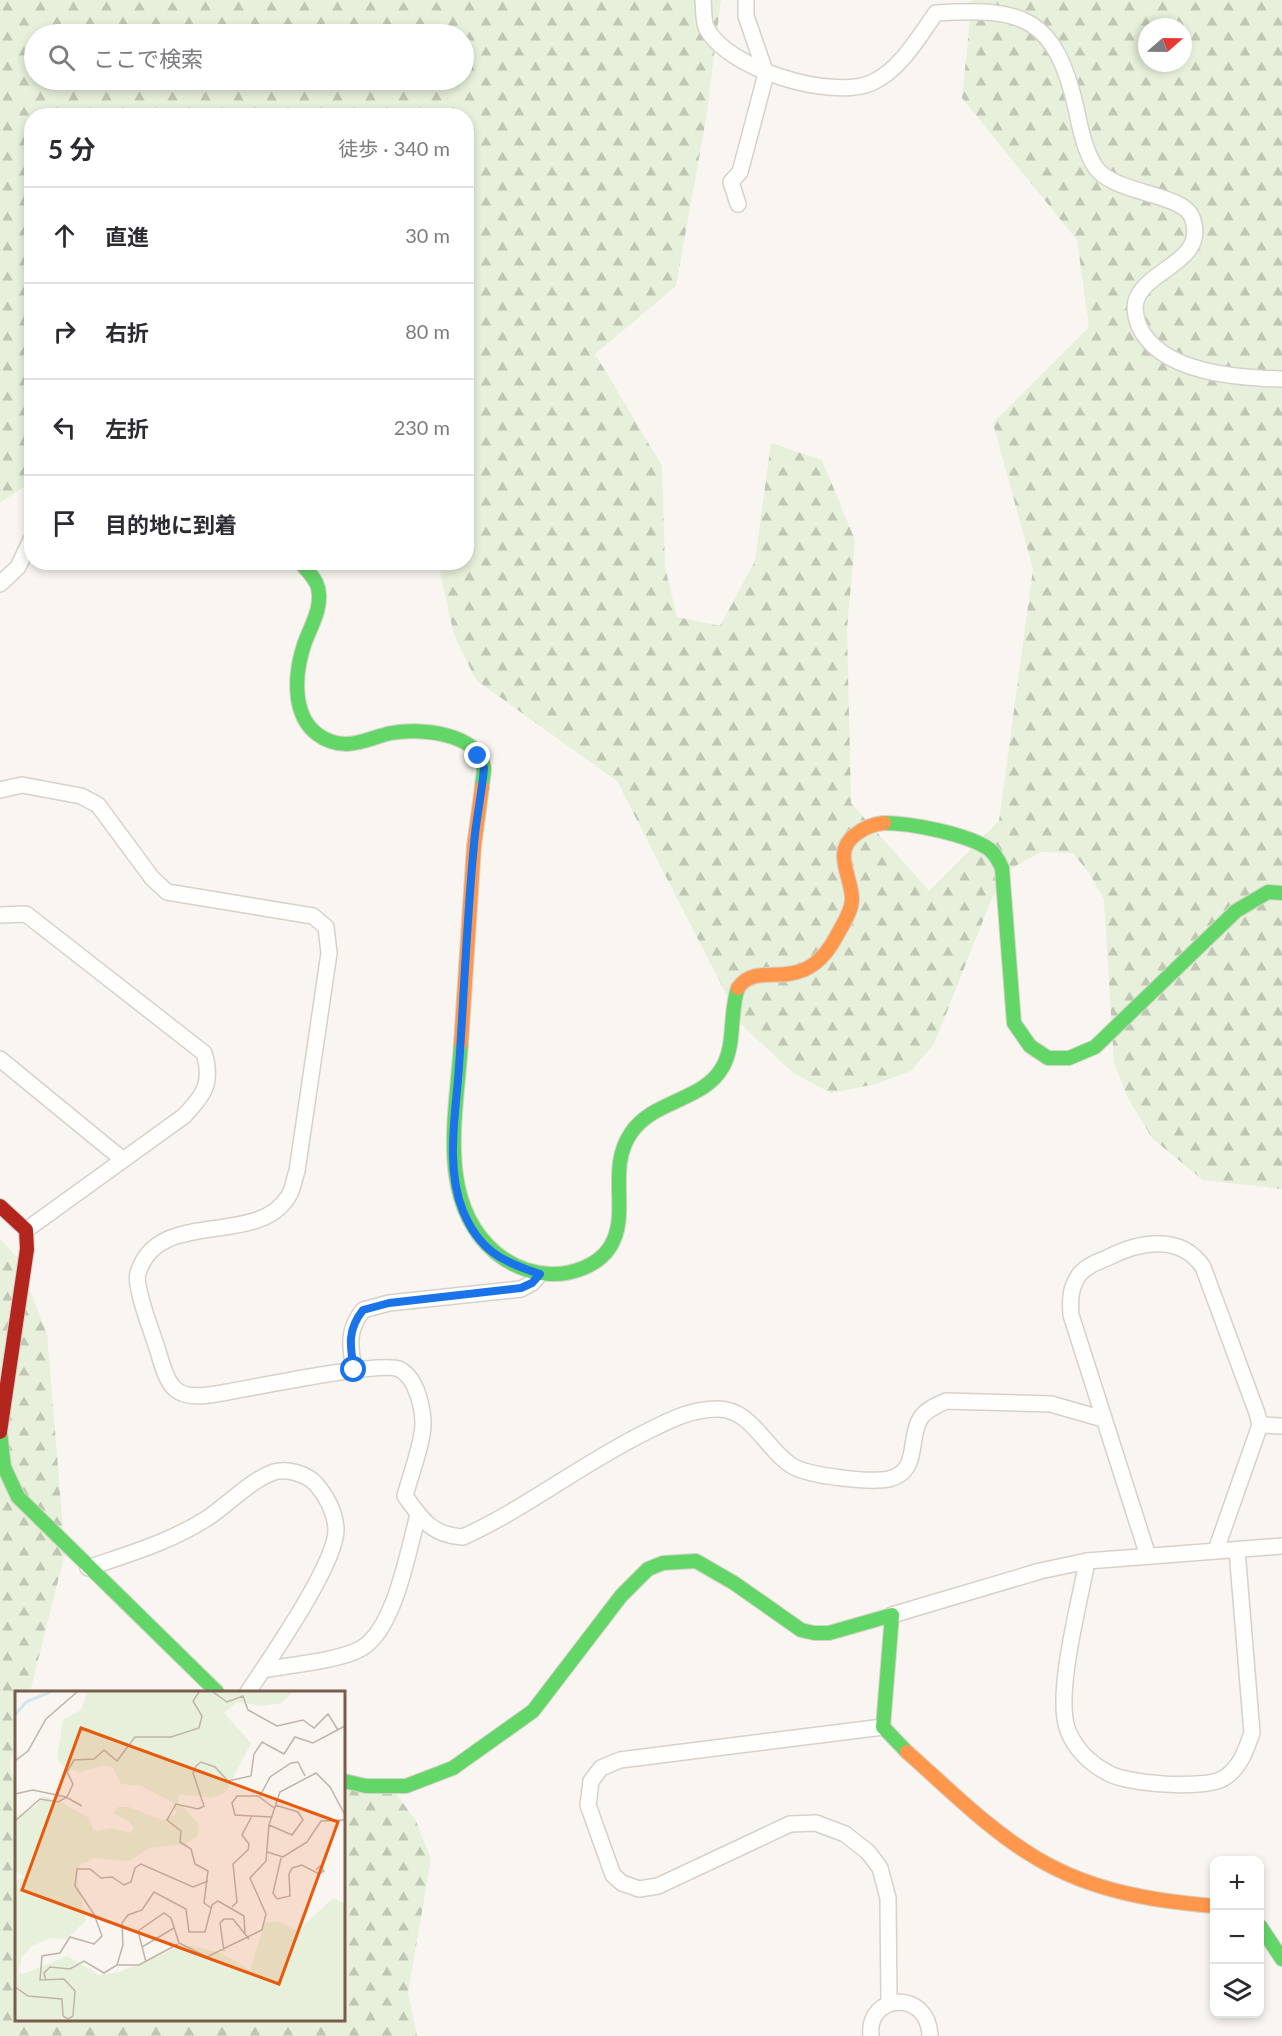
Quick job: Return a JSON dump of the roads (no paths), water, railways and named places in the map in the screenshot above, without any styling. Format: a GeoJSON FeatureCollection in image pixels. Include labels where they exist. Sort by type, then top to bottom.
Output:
{"type":"FeatureCollection","features":[{"type":"Feature","properties":{"kind":"street"},"geometry":{"type":"LineString","coordinates":[[703,0],[706,27],[716,41],[737,59],[766,74],[811,83],[861,86],[873,83],[891,70],[936,13],[967,11],[1008,14],[1034,24],[1045,33],[1058,52],[1071,88],[1082,136],[1097,169],[1122,186],[1180,205],[1192,219],[1195,234],[1189,251],[1177,263],[1150,279],[1136,298],[1135,317],[1143,334],[1161,352],[1190,367],[1253,378],[1282,379]]}},
{"type":"Feature","properties":{"kind":"street"},"geometry":{"type":"LineString","coordinates":[[738,204],[731,183],[740,172],[766,74],[746,16],[746,0]]}},
{"type":"Feature","properties":{"kind":"street"},"geometry":{"type":"LineString","coordinates":[[0,584],[18,567],[24,555]]}},
{"type":"Feature","properties":{"kind":"street"},"geometry":{"type":"LineString","coordinates":[[306,570],[318,586],[319,595],[319,606],[306,637],[298,681],[298,700],[310,729],[335,744],[348,745],[391,733],[419,731],[445,733],[467,744],[478,756],[484,768],[474,846],[454,1155],[457,1190],[463,1210],[486,1248],[509,1264],[540,1274],[586,1267],[598,1260],[611,1247],[619,1222],[616,1171],[621,1148],[631,1133],[655,1110],[697,1090],[717,1077],[726,1062],[737,994],[741,983],[751,976],[799,972],[819,962],[852,902],[853,891],[843,858],[846,844],[857,833],[882,823],[904,826],[975,844],[997,856],[1002,868],[1014,1023],[1024,1041],[1036,1053],[1050,1059],[1069,1060],[1095,1047],[1236,911],[1268,892],[1282,893]]}},
{"type":"Feature","properties":{"kind":"street"},"geometry":{"type":"LineString","coordinates":[[0,790],[22,785],[81,796],[98,805],[152,878],[167,892],[313,916],[326,927],[329,954],[297,1171],[288,1197],[272,1212],[242,1224],[184,1233],[157,1244],[144,1257],[137,1276],[165,1373],[175,1389],[191,1396],[216,1394],[354,1370],[381,1367],[399,1369],[409,1378],[420,1398],[423,1424],[405,1496],[418,1515],[444,1536],[463,1537],[620,1444],[684,1414],[717,1409],[736,1411],[795,1467],[859,1480],[889,1479],[904,1471],[912,1459],[920,1419],[932,1407],[946,1401],[1052,1404],[1103,1419]]}},
{"type":"Feature","properties":{"kind":"street"},"geometry":{"type":"LineString","coordinates":[[0,915],[26,914],[204,1053],[209,1070],[207,1086],[184,1116],[26,1230]]}},
{"type":"Feature","properties":{"kind":"street"},"geometry":{"type":"LineString","coordinates":[[0,1059],[122,1159]]}},
{"type":"Feature","properties":{"kind":"street"},"geometry":{"type":"LineString","coordinates":[[0,1206],[17,1219],[26,1230],[27,1249],[1,1418],[0,1443],[4,1467],[18,1497],[216,1691]]}},
{"type":"Feature","properties":{"kind":"street"},"geometry":{"type":"LineString","coordinates":[[1148,1556],[1071,1315],[1070,1297],[1080,1274],[1088,1267],[1116,1253],[1146,1243],[1161,1243],[1192,1253],[1203,1267],[1260,1425],[1216,1550]]}},
{"type":"Feature","properties":{"kind":"street"},"geometry":{"type":"LineString","coordinates":[[354,1370],[349,1344],[351,1327],[363,1310],[389,1303],[521,1288],[532,1283],[540,1274]]}},
{"type":"Feature","properties":{"kind":"street"},"geometry":{"type":"LineString","coordinates":[[1260,1425],[1282,1426]]}},
{"type":"Feature","properties":{"kind":"street"},"geometry":{"type":"LineString","coordinates":[[88,1568],[176,1536],[206,1519],[275,1472],[297,1472],[314,1482],[328,1500],[334,1515],[336,1531],[334,1550],[322,1575],[249,1691]]}},
{"type":"Feature","properties":{"kind":"street"},"geometry":{"type":"LineString","coordinates":[[263,1670],[345,1654],[370,1642],[386,1620],[418,1515]]}},
{"type":"Feature","properties":{"kind":"street"},"geometry":{"type":"LineString","coordinates":[[345,1781],[366,1786],[406,1785],[453,1768],[533,1711],[621,1596],[648,1569],[663,1563],[696,1561],[734,1583],[801,1629],[814,1633],[829,1633],[1040,1571],[1088,1561],[1282,1546]]}},
{"type":"Feature","properties":{"kind":"street"},"geometry":{"type":"LineString","coordinates":[[1088,1561],[1065,1684],[1064,1717],[1068,1732],[1076,1746],[1091,1762],[1111,1775],[1177,1785],[1206,1785],[1223,1779],[1234,1769],[1245,1755],[1252,1733],[1237,1550]]}},
{"type":"Feature","properties":{"kind":"street"},"geometry":{"type":"LineString","coordinates":[[892,1615],[883,1727],[892,1739],[1016,1845],[1064,1873],[1123,1894],[1174,1904],[1210,1906]]}},
{"type":"Feature","properties":{"kind":"street"},"geometry":{"type":"LineString","coordinates":[[883,1727],[620,1760],[601,1768],[591,1781],[588,1805],[613,1875],[622,1883],[639,1889],[658,1886],[790,1824],[816,1823],[845,1834],[868,1852],[880,1868],[888,1898],[889,2003]]}},
{"type":"Feature","properties":{"kind":"street"},"geometry":{"type":"LineString","coordinates":[[1264,1932],[1282,1959]]}},
{"type":"Feature","properties":{"kind":"street"},"geometry":{"type":"LineString","coordinates":[[871,2036],[872,2020],[879,2010],[889,2003],[902,2002],[914,2005],[923,2013],[929,2024],[930,2036]]}}]}
